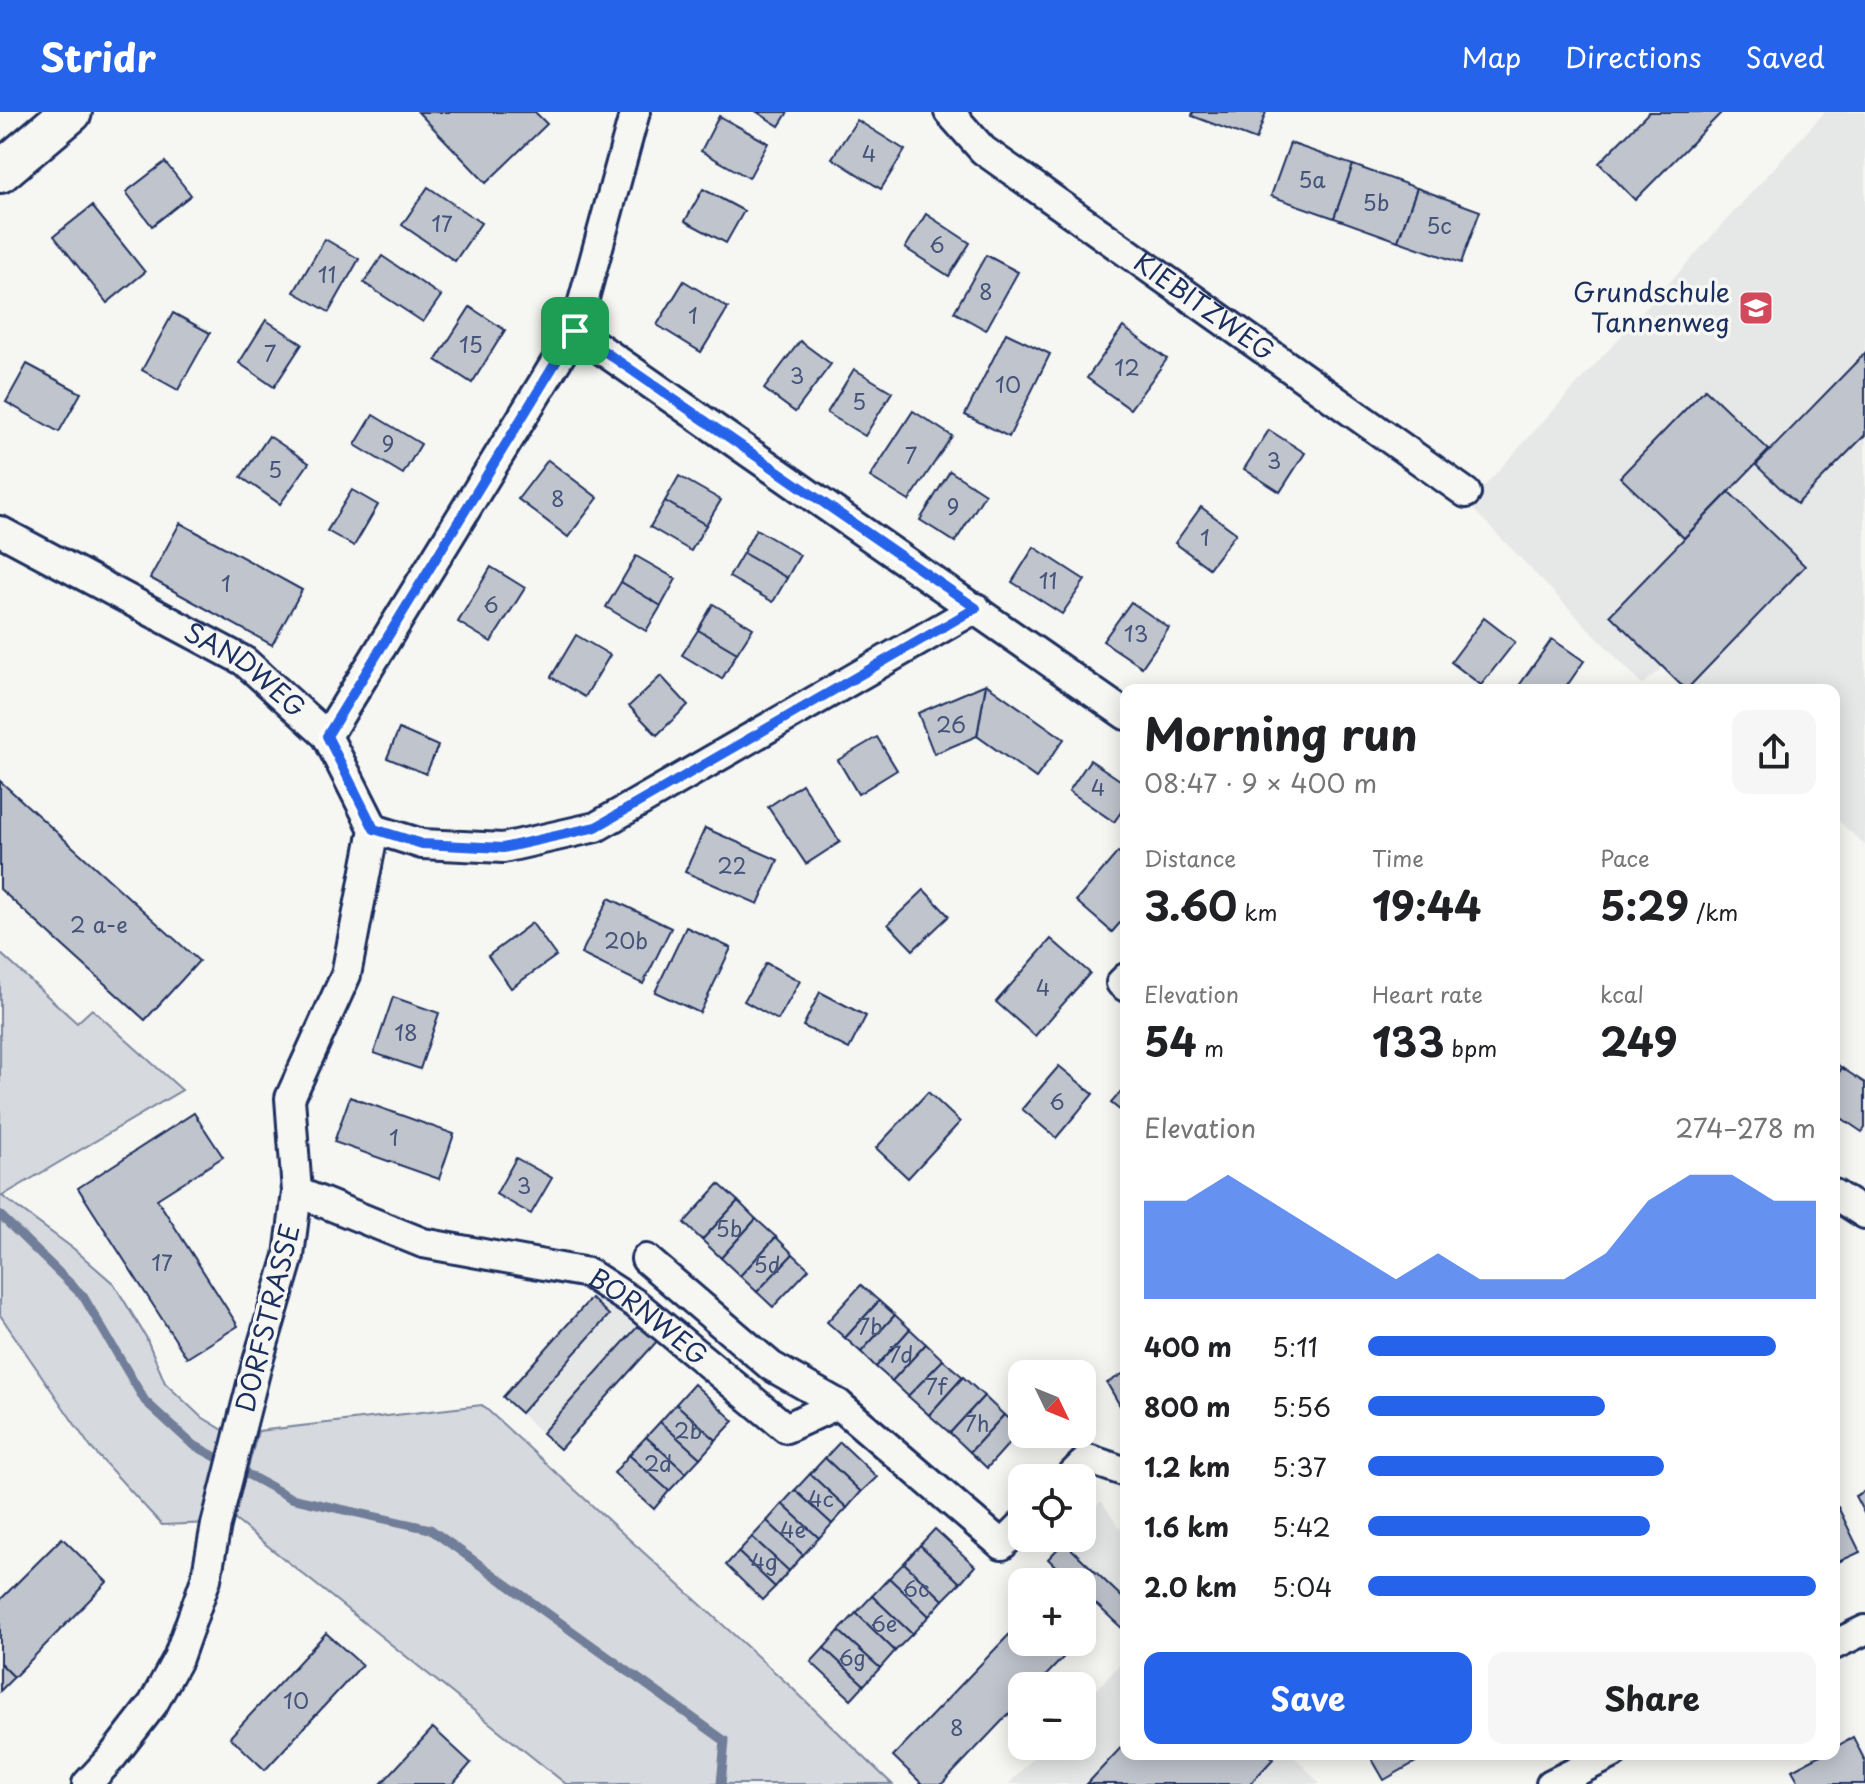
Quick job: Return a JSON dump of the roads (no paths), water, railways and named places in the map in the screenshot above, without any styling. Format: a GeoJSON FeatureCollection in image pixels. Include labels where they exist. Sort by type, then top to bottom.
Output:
{"type":"FeatureCollection","features":[{"type":"Feature","properties":{"kind":"main road"},"geometry":{"type":"LineString","coordinates":[[0,172],[71,112]]}},
{"type":"Feature","properties":{"kind":"street","name":"SANDWEG"},"geometry":{"type":"LineString","coordinates":[[0,531],[244,661],[327,736],[575,331],[635,112]]}},
{"type":"Feature","properties":{"kind":"street","name":"KIEBITZWEG"},"geometry":{"type":"LineString","coordinates":[[949,112],[983,150],[1466,493]]}},
{"type":"Feature","properties":{"kind":"street"},"geometry":{"type":"LineString","coordinates":[[575,331],[1120,711]]}},
{"type":"Feature","properties":{"kind":"street"},"geometry":{"type":"LineString","coordinates":[[327,736],[374,829],[422,844],[503,848],[596,827],[976,608]]}},
{"type":"Feature","properties":{"kind":"street","name":"DORFSTRASSE"},"geometry":{"type":"LineString","coordinates":[[87,1784],[153,1704],[178,1658],[206,1579],[235,1449],[289,1256],[297,1192],[290,1098],[346,975],[374,829]]}},
{"type":"Feature","properties":{"kind":"street","name":"BORNWEG"},"geometry":{"type":"LineString","coordinates":[[297,1192],[423,1243],[588,1273],[636,1304],[786,1428],[838,1404]]}},
{"type":"Feature","properties":{"kind":"street"},"geometry":{"type":"LineString","coordinates":[[1840,1198],[1865,1214]]}},
{"type":"Feature","properties":{"kind":"street","name":"BORNWEG"},"geometry":{"type":"LineString","coordinates":[[646,1259],[771,1366],[838,1404],[1002,1545],[1008,1539]]}},
{"type":"Feature","properties":{"kind":"street"},"geometry":{"type":"LineString","coordinates":[[739,1388],[771,1366]]}},
{"type":"Feature","properties":{"kind":"street"},"geometry":{"type":"LineString","coordinates":[[1096,1470],[1120,1472]]}},
{"type":"Feature","properties":{"kind":"street"},"geometry":{"type":"LineString","coordinates":[[1840,1642],[1865,1630]]}},
{"type":"Feature","properties":{"kind":"street"},"geometry":{"type":"LineString","coordinates":[[1551,1784],[1600,1760]]}},
{"type":"Feature","properties":{"kind":"waterway"},"geometry":{"type":"LineString","coordinates":[[0,1215],[83,1296],[145,1401],[192,1444],[291,1498],[430,1529],[725,1741],[721,1784]]}},
{"type":"Feature","properties":{"kind":"place","name":"Grundschule Tannenweg"},"geometry":{"type":"Point","coordinates":[1756,308]}}]}
